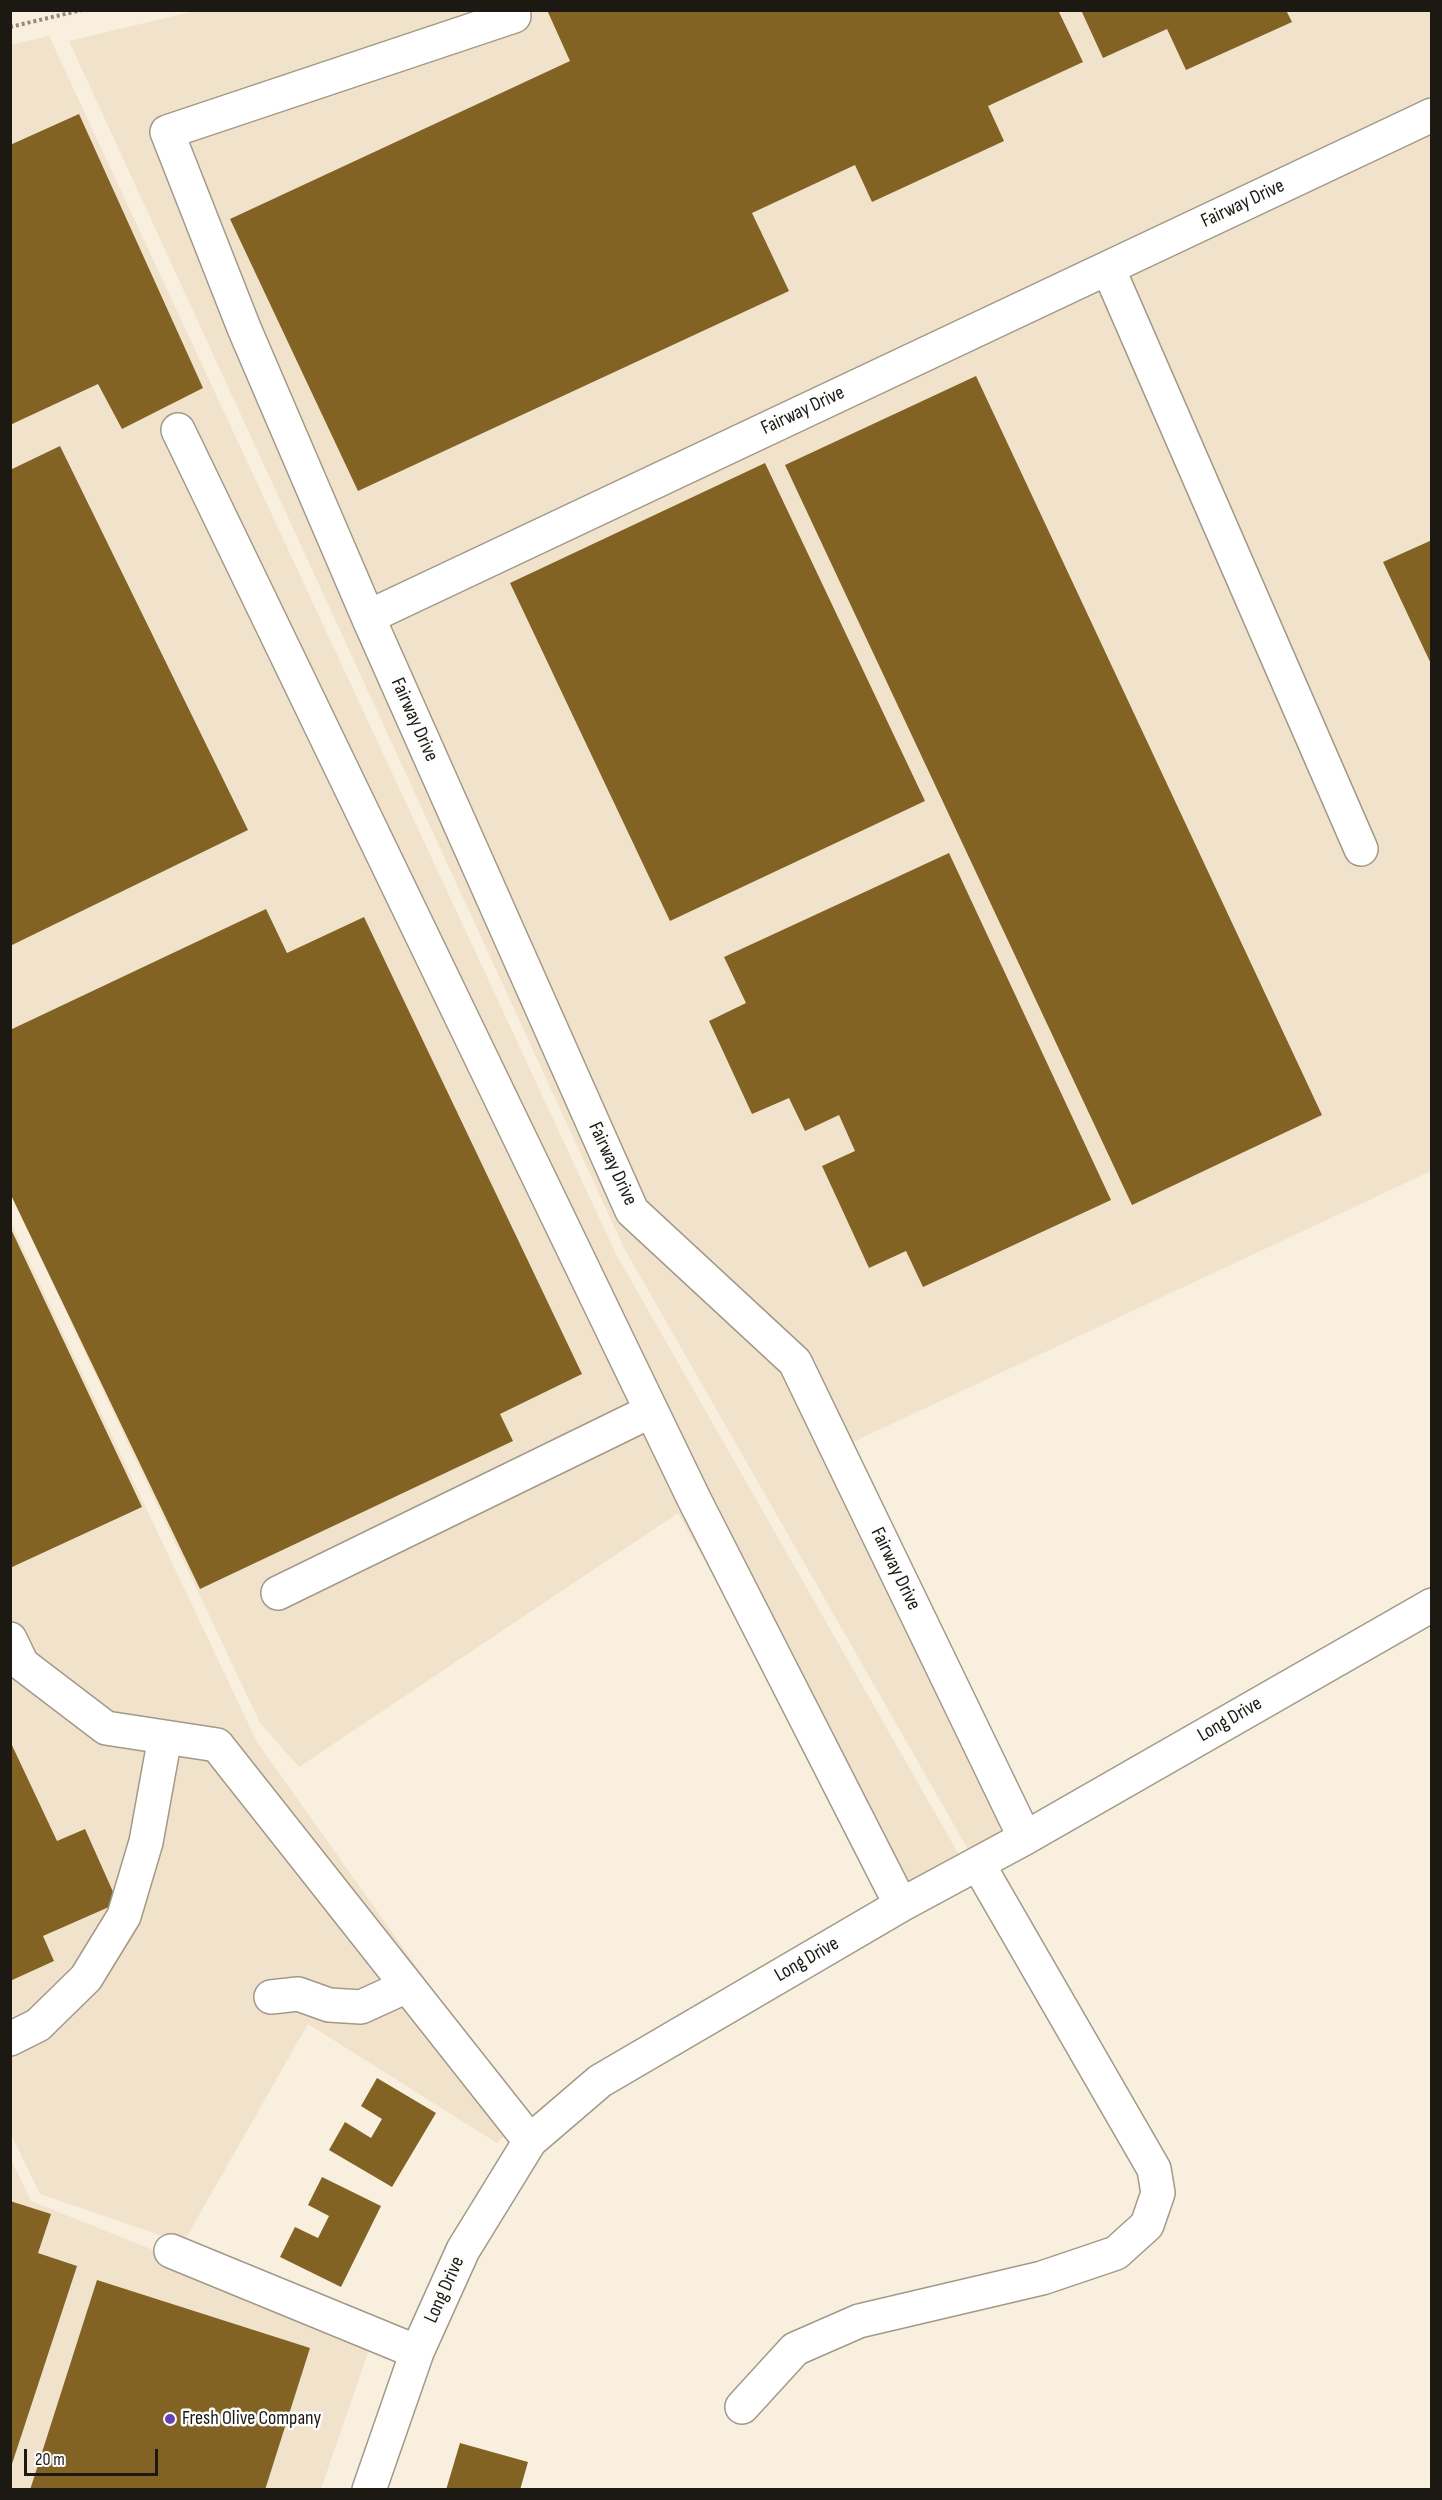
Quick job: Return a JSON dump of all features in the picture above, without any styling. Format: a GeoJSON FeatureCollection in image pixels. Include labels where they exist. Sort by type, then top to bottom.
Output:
{"type":"FeatureCollection","features":[{"type":"Feature","properties":{"kind":"street"},"geometry":{"type":"LineString","coordinates":[[368,617],[244,328],[167,132],[514,16]]}},
{"type":"Feature","properties":{"kind":"street","name":"Fairway Drive"},"geometry":{"type":"LineString","coordinates":[[1025,1838],[795,1362],[632,1211],[368,617],[1431,115]]}},
{"type":"Feature","properties":{"kind":"street"},"geometry":{"type":"LineString","coordinates":[[1108,268],[1361,849]]}},
{"type":"Feature","properties":{"kind":"street"},"geometry":{"type":"LineString","coordinates":[[178,430],[694,1501],[901,1905]]}},
{"type":"Feature","properties":{"kind":"street"},"geometry":{"type":"LineString","coordinates":[[278,1593],[651,1411]]}},
{"type":"Feature","properties":{"kind":"street","name":"Long Drive"},"geometry":{"type":"LineString","coordinates":[[369,2490],[417,2352],[463,2250],[530,2141],[600,2081],[901,1905],[1025,1838],[1431,1605]]}},
{"type":"Feature","properties":{"kind":"street"},"geometry":{"type":"LineString","coordinates":[[10,1639],[22,1664],[106,1728],[217,1745],[530,2141]]}},
{"type":"Feature","properties":{"kind":"street"},"geometry":{"type":"LineString","coordinates":[[10,2039],[38,2025],[86,1977],[124,1916],[146,1842],[165,1737]]}},
{"type":"Feature","properties":{"kind":"street"},"geometry":{"type":"LineString","coordinates":[[742,2407],[795,2349],[859,2321],[1042,2278],[1116,2253],[1147,2225],[1158,2193],[1154,2169],[978,1864]]}},
{"type":"Feature","properties":{"kind":"street"},"geometry":{"type":"LineString","coordinates":[[272,1997],[298,1994],[329,2005],[361,2007],[407,1986]]}},
{"type":"Feature","properties":{"kind":"street"},"geometry":{"type":"LineString","coordinates":[[171,2251],[417,2352]]}},
{"type":"Feature","properties":{"kind":"path"},"geometry":{"type":"LineString","coordinates":[[10,27],[82,10]]}},
{"type":"Feature","properties":{"kind":"shaded area"},"geometry":{"type":"Polygon","coordinates":[[[199,10],[1431,11],[1431,1171],[853,1442],[1034,1816],[969,1851],[624,1248],[69,41],[199,10]]]}},
{"type":"Feature","properties":{"kind":"shaded area"},"geometry":{"type":"Polygon","coordinates":[[[49,36],[616,1254],[962,1860],[894,1899],[678,1513],[299,1767],[260,1723],[11,1196],[10,45],[49,36]]]}},
{"type":"Feature","properties":{"kind":"shaded area"},"geometry":{"type":"Polygon","coordinates":[[[10,1221],[257,1742],[524,2118],[497,2143],[308,2024],[183,2243],[40,2194],[10,2132],[10,1221]]]}},
{"type":"Feature","properties":{"kind":"shaded area"},"geometry":{"type":"Polygon","coordinates":[[[10,2157],[31,2201],[373,2338],[321,2489],[11,2489],[10,2157]]]}},
{"type":"Feature","properties":{"kind":"building"},"geometry":{"type":"Polygon","coordinates":[[[547,10],[1058,10],[1083,62],[988,106],[1004,141],[872,202],[855,165],[752,213],[789,291],[358,491],[230,219],[570,61],[547,10]]]}},
{"type":"Feature","properties":{"kind":"building"},"geometry":{"type":"Polygon","coordinates":[[[1081,10],[1286,10],[1292,22],[1186,70],[1167,29],[1103,58],[1081,10]]]}},
{"type":"Feature","properties":{"kind":"building"},"geometry":{"type":"Polygon","coordinates":[[[79,114],[203,388],[122,429],[98,384],[10,425],[10,145],[79,114]]]}},
{"type":"Feature","properties":{"kind":"building"},"geometry":{"type":"Polygon","coordinates":[[[976,376],[1322,1115],[1132,1205],[785,465],[976,376]]]}},
{"type":"Feature","properties":{"kind":"building"},"geometry":{"type":"Polygon","coordinates":[[[60,446],[248,830],[10,946],[10,470],[60,446]]]}},
{"type":"Feature","properties":{"kind":"building"},"geometry":{"type":"Polygon","coordinates":[[[765,463],[925,801],[670,921],[510,583],[765,463]]]}},
{"type":"Feature","properties":{"kind":"building"},"geometry":{"type":"Polygon","coordinates":[[[1432,540],[1432,666],[1383,562],[1432,540]]]}},
{"type":"Feature","properties":{"kind":"building"},"geometry":{"type":"Polygon","coordinates":[[[949,853],[1111,1200],[923,1287],[906,1251],[869,1268],[822,1166],[855,1151],[839,1115],[805,1131],[789,1098],[752,1114],[709,1021],[746,1003],[724,957],[949,853]]]}},
{"type":"Feature","properties":{"kind":"building"},"geometry":{"type":"Polygon","coordinates":[[[266,909],[287,953],[364,917],[582,1374],[500,1414],[513,1441],[200,1589],[10,1193],[10,1030],[266,909]]]}},
{"type":"Feature","properties":{"kind":"building"},"geometry":{"type":"Polygon","coordinates":[[[10,1227],[142,1507],[10,1568],[10,1227]]]}},
{"type":"Feature","properties":{"kind":"building"},"geometry":{"type":"Polygon","coordinates":[[[10,1741],[57,1841],[85,1829],[118,1903],[43,1936],[54,1961],[10,1981],[10,1741]]]}},
{"type":"Feature","properties":{"kind":"building"},"geometry":{"type":"Polygon","coordinates":[[[377,2078],[436,2113],[392,2187],[329,2150],[345,2122],[371,2138],[382,2119],[361,2106],[377,2078]]]}},
{"type":"Feature","properties":{"kind":"building"},"geometry":{"type":"Polygon","coordinates":[[[322,2177],[381,2206],[341,2287],[280,2257],[295,2227],[318,2238],[329,2216],[308,2205],[322,2177]]]}},
{"type":"Feature","properties":{"kind":"building"},"geometry":{"type":"Polygon","coordinates":[[[10,2201],[51,2214],[38,2253],[77,2266],[11,2467],[10,2201]]]}},
{"type":"Feature","properties":{"kind":"building","name":"Fresh Olive Company"},"geometry":{"type":"Polygon","coordinates":[[[97,2280],[310,2348],[265,2490],[30,2490],[97,2280]]]}},
{"type":"Feature","properties":{"kind":"building"},"geometry":{"type":"Polygon","coordinates":[[[460,2443],[528,2462],[520,2490],[446,2490],[460,2443]]]}},
{"type":"Feature","properties":{"kind":"place","name":"Fresh Olive Company"},"geometry":{"type":"Point","coordinates":[170,2419]}}]}
